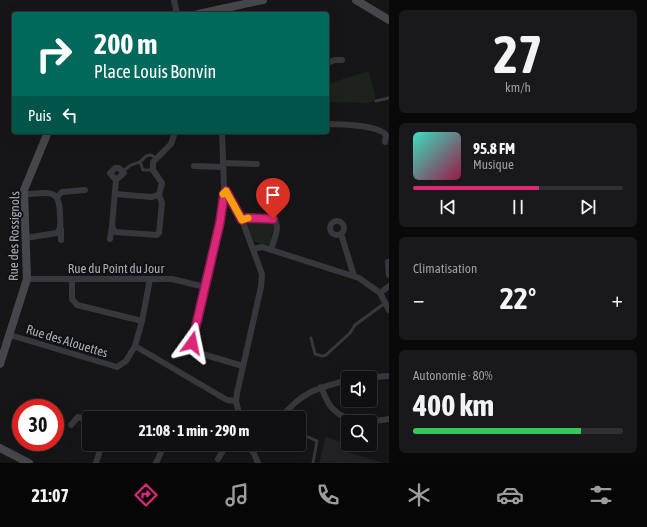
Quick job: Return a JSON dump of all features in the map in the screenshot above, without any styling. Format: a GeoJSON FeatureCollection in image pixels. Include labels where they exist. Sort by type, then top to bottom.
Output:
{"type":"FeatureCollection","features":[{"type":"Feature","properties":{"kind":"street"},"geometry":{"type":"LineString","coordinates":[[174,0],[177,12]]}},
{"type":"Feature","properties":{"kind":"street"},"geometry":{"type":"LineString","coordinates":[[207,12],[263,0]]}},
{"type":"Feature","properties":{"kind":"street"},"geometry":{"type":"LineString","coordinates":[[356,0],[389,20]]}},
{"type":"Feature","properties":{"kind":"street"},"geometry":{"type":"LineString","coordinates":[[329,62],[342,60]]}},
{"type":"Feature","properties":{"kind":"street"},"geometry":{"type":"LineString","coordinates":[[329,124],[342,124],[379,130],[386,135],[385,142]]}},
{"type":"Feature","properties":{"kind":"street","name":"Rue des Rossignols"},"geometry":{"type":"LineString","coordinates":[[0,364],[27,279],[24,194],[30,173],[47,134]]}},
{"type":"Feature","properties":{"kind":"street"},"geometry":{"type":"LineString","coordinates":[[112,226],[116,232],[157,235],[159,233],[162,203],[159,195],[162,183],[153,170],[153,162],[171,144],[174,134]]}},
{"type":"Feature","properties":{"kind":"street"},"geometry":{"type":"LineString","coordinates":[[222,134],[223,183],[242,220],[256,256],[262,280],[236,401],[238,411]]}},
{"type":"Feature","properties":{"kind":"street"},"geometry":{"type":"LineString","coordinates":[[194,166],[257,164]]}},
{"type":"Feature","properties":{"kind":"street"},"geometry":{"type":"LineString","coordinates":[[110,239],[116,180],[110,173],[115,168],[124,173],[116,180]]}},
{"type":"Feature","properties":{"kind":"street"},"geometry":{"type":"LineString","coordinates":[[57,197],[62,192],[86,190]]}},
{"type":"Feature","properties":{"kind":"street"},"geometry":{"type":"LineString","coordinates":[[226,191],[224,194],[220,222],[205,287],[192,337],[194,347],[202,354],[243,366]]}},
{"type":"Feature","properties":{"kind":"street"},"geometry":{"type":"LineString","coordinates":[[24,194],[52,194],[57,197],[60,204],[61,240]]}},
{"type":"Feature","properties":{"kind":"street"},"geometry":{"type":"LineString","coordinates":[[115,194],[151,197],[159,195]]}},
{"type":"Feature","properties":{"kind":"street"},"geometry":{"type":"LineString","coordinates":[[242,220],[246,218],[273,219],[275,221],[277,227],[271,250]]}},
{"type":"Feature","properties":{"kind":"street"},"geometry":{"type":"LineString","coordinates":[[25,238],[57,233],[61,227]]}},
{"type":"Feature","properties":{"kind":"street"},"geometry":{"type":"LineString","coordinates":[[341,234],[354,276]]}},
{"type":"Feature","properties":{"kind":"street"},"geometry":{"type":"LineString","coordinates":[[253,249],[262,247],[354,276],[365,281],[380,293],[389,310]]}},
{"type":"Feature","properties":{"kind":"street"},"geometry":{"type":"LineString","coordinates":[[388,262],[389,275]]}},
{"type":"Feature","properties":{"kind":"street","name":"Rue du Point du Jour"},"geometry":{"type":"LineString","coordinates":[[27,279],[172,279],[205,287]]}},
{"type":"Feature","properties":{"kind":"street"},"geometry":{"type":"LineString","coordinates":[[150,279],[142,321],[134,346],[227,400],[236,401]]}},
{"type":"Feature","properties":{"kind":"street"},"geometry":{"type":"LineString","coordinates":[[72,280],[72,299],[76,305],[142,321]]}},
{"type":"Feature","properties":{"kind":"street"},"geometry":{"type":"LineString","coordinates":[[380,293],[389,286]]}},
{"type":"Feature","properties":{"kind":"street","name":"Rue des Alouettes"},"geometry":{"type":"LineString","coordinates":[[10,335],[117,367],[126,361],[134,346]]}},
{"type":"Feature","properties":{"kind":"street"},"geometry":{"type":"LineString","coordinates":[[377,377],[389,376]]}},
{"type":"Feature","properties":{"kind":"street"},"geometry":{"type":"LineString","coordinates":[[287,411],[300,397],[320,387],[341,382]]}},
{"type":"Feature","properties":{"kind":"street"},"geometry":{"type":"LineString","coordinates":[[320,387],[333,410],[341,415],[363,421],[389,419]]}},
{"type":"Feature","properties":{"kind":"street"},"geometry":{"type":"LineString","coordinates":[[71,425],[78,417],[82,418]]}},
{"type":"Feature","properties":{"kind":"street"},"geometry":{"type":"LineString","coordinates":[[0,448],[29,463]]}},
{"type":"Feature","properties":{"kind":"street"},"geometry":{"type":"LineString","coordinates":[[96,463],[100,451]]}},
{"type":"Feature","properties":{"kind":"street"},"geometry":{"type":"LineString","coordinates":[[156,463],[162,451]]}},
{"type":"Feature","properties":{"kind":"street"},"geometry":{"type":"LineString","coordinates":[[218,459],[223,451]]}},
{"type":"Feature","properties":{"kind":"street"},"geometry":{"type":"LineString","coordinates":[[253,451],[258,463]]}},
{"type":"Feature","properties":{"kind":"lane"},"geometry":{"type":"LineString","coordinates":[[376,100],[389,98]]}},
{"type":"Feature","properties":{"kind":"lane"},"geometry":{"type":"LineString","coordinates":[[122,172],[130,164],[140,162],[146,156],[151,155],[156,158]]}},
{"type":"Feature","properties":{"kind":"lane"},"geometry":{"type":"LineString","coordinates":[[140,162],[143,170],[153,170]]}},
{"type":"Feature","properties":{"kind":"lane"},"geometry":{"type":"LineString","coordinates":[[310,338],[314,354],[322,356],[326,355],[350,333],[355,325],[386,302]]}},
{"type":"Feature","properties":{"kind":"lane"},"geometry":{"type":"LineString","coordinates":[[306,436],[318,441],[314,463]]}},
{"type":"Feature","properties":{"kind":"shaded area"},"geometry":{"type":"Polygon","coordinates":[[[369,71],[376,101],[366,103],[329,102],[329,83],[369,71]]]}},
{"type":"Feature","properties":{"kind":"shaded area"},"geometry":{"type":"Polygon","coordinates":[[[248,221],[272,222],[274,224],[270,244],[268,246],[252,241],[246,224],[248,221]]]}},
{"type":"Feature","properties":{"kind":"shaded area"},"geometry":{"type":"Polygon","coordinates":[[[326,437],[341,442],[341,451],[384,463],[319,463],[326,437]]]}},
{"type":"Feature","properties":{"kind":"slow traffic"},"geometry":{"type":"LineString","coordinates":[[223,194],[226,191],[242,220],[248,218]]}},
{"type":"Feature","properties":{"kind":"route"},"geometry":{"type":"LineString","coordinates":[[192,343],[192,337],[220,222],[224,194],[226,191],[242,220],[246,218],[273,219]]}}]}
